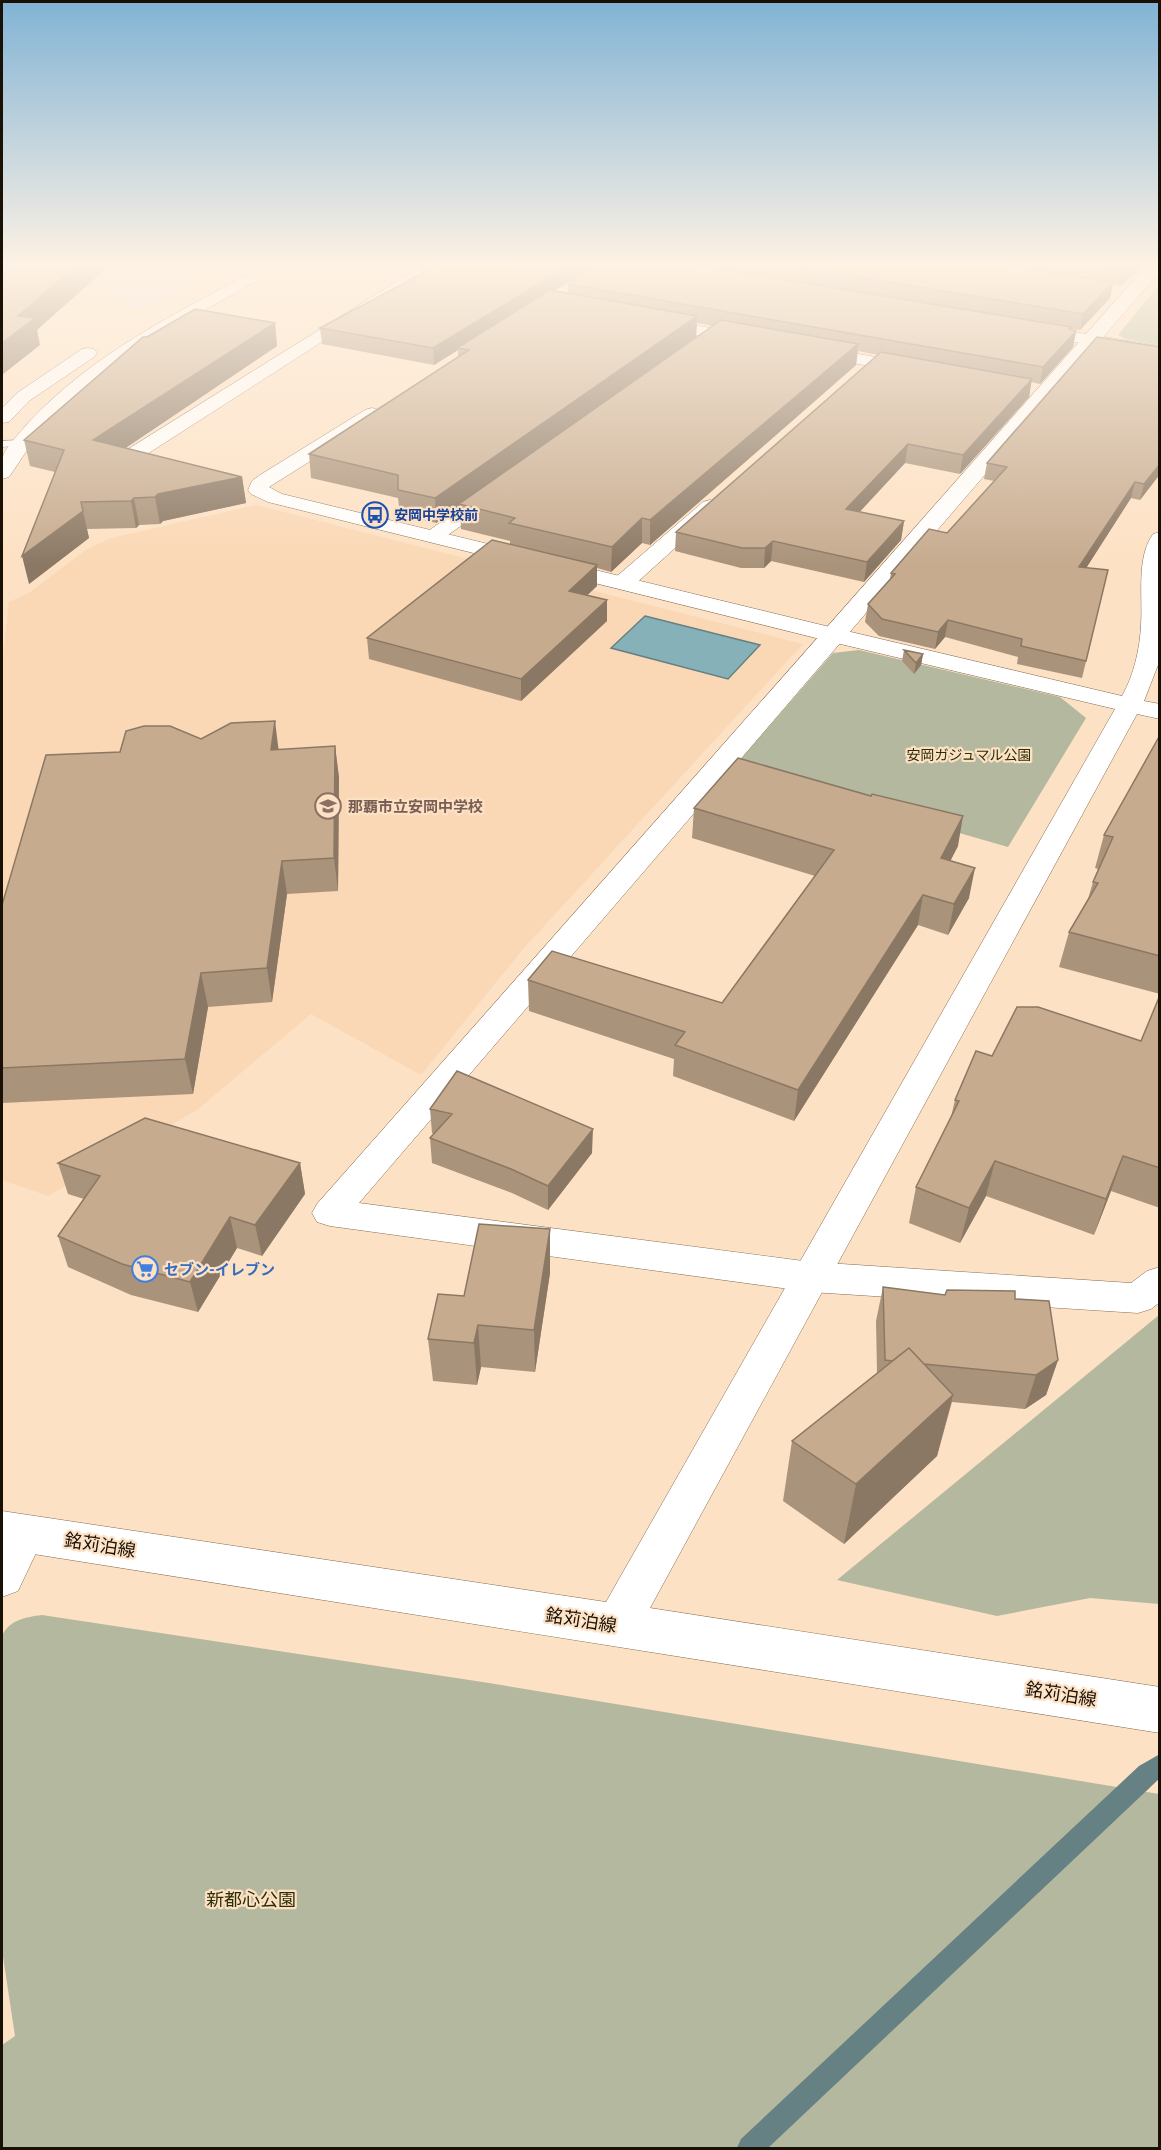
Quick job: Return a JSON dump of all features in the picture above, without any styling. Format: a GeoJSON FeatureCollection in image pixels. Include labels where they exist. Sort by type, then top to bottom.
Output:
{"type":"FeatureCollection","features":[{"type":"Feature","properties":{"kind":"street"},"geometry":{"type":"LineString","coordinates":[[2,418],[23,397],[70,364]]}},
{"type":"Feature","properties":{"kind":"street"},"geometry":{"type":"LineString","coordinates":[[2,473],[11,443],[105,364]]}},
{"type":"Feature","properties":{"kind":"street"},"geometry":{"type":"LineString","coordinates":[[170,471],[124,460],[276,364]]}},
{"type":"Feature","properties":{"kind":"street"},"geometry":{"type":"LineString","coordinates":[[856,378],[871,364]]}},
{"type":"Feature","properties":{"kind":"street"},"geometry":{"type":"LineString","coordinates":[[887,364],[931,372]]}},
{"type":"Feature","properties":{"kind":"street"},"geometry":{"type":"LineString","coordinates":[[1070,364],[330,1213],[811,1277],[1138,1298],[1160,1281]]}},
{"type":"Feature","properties":{"kind":"street"},"geometry":{"type":"LineString","coordinates":[[1023,388],[1046,392]]}},
{"type":"Feature","properties":{"kind":"street"},"geometry":{"type":"LineString","coordinates":[[389,404],[259,485],[248,489],[275,498],[832,635],[1145,709]]}},
{"type":"Feature","properties":{"kind":"street"},"geometry":{"type":"LineString","coordinates":[[434,536],[511,480]]}},
{"type":"Feature","properties":{"kind":"street"},"geometry":{"type":"LineString","coordinates":[[624,582],[722,496]]}},
{"type":"Feature","properties":{"kind":"street"},"geometry":{"type":"LineString","coordinates":[[617,1625],[811,1277],[1145,709],[1143,676],[1152,643],[1151,582],[1154,556],[1159,540]]}},
{"type":"Feature","properties":{"kind":"street"},"geometry":{"type":"LineString","coordinates":[[2,1577],[12,1532]]}},
{"type":"Feature","properties":{"kind":"street","name":"銘苅泊線"},"geometry":{"type":"LineString","coordinates":[[12,1532],[824,1656],[1160,1710]]}},
{"type":"Feature","properties":{"kind":"shaded area","name":"那覇市立安岡中学校"},"geometry":{"type":"Polygon","coordinates":[[[256,505],[803,644],[524,948],[421,1075],[311,1014],[197,1110],[48,1196],[2,1180],[2,663],[9,602],[30,592],[87,549],[111,538],[256,505]]]}},
{"type":"Feature","properties":{"kind":"green space","name":"安岡ガジュマル公園"},"geometry":{"type":"Polygon","coordinates":[[[859,650],[1060,697],[1086,718],[1008,847],[733,768],[833,653],[859,650]]]}},
{"type":"Feature","properties":{"kind":"green space"},"geometry":{"type":"Polygon","coordinates":[[[1159,1315],[1159,1604],[1090,1598],[997,1616],[837,1580],[1159,1315]]]}},
{"type":"Feature","properties":{"kind":"green space","name":"新都心公園"},"geometry":{"type":"Polygon","coordinates":[[[42,1615],[489,1683],[1159,1794],[1159,2148],[2,2148],[2,2045],[15,2036],[2,1950],[2,1636],[14,1623],[24,1618],[42,1615]]]}},
{"type":"Feature","properties":{"kind":"water"},"geometry":{"type":"Polygon","coordinates":[[[645,616],[760,645],[728,679],[611,648],[645,616]]]}},
{"type":"Feature","properties":{"kind":"building"},"geometry":{"type":"Polygon","coordinates":[[[111,364],[211,364],[93,440],[242,477],[158,494],[155,497],[134,498],[131,501],[81,502],[83,511],[22,556],[64,450],[24,440],[111,364]]]}},
{"type":"Feature","properties":{"kind":"building"},"geometry":{"type":"Polygon","coordinates":[[[447,364],[627,364],[435,498],[398,490],[398,475],[309,454],[447,364]]]}},
{"type":"Feature","properties":{"kind":"building"},"geometry":{"type":"Polygon","coordinates":[[[658,364],[834,364],[650,520],[642,518],[612,547],[509,523],[515,518],[459,504],[658,364]]]}},
{"type":"Feature","properties":{"kind":"building"},"geometry":{"type":"Polygon","coordinates":[[[867,364],[950,364],[1032,379],[963,455],[908,444],[846,509],[904,521],[867,562],[773,541],[765,548],[742,548],[676,532],[867,364]]]}},
{"type":"Feature","properties":{"kind":"building"},"geometry":{"type":"Polygon","coordinates":[[[1028,364],[1045,364],[1043,367],[1028,364]]]}},
{"type":"Feature","properties":{"kind":"building"},"geometry":{"type":"Polygon","coordinates":[[[1073,364],[1160,364],[1160,464],[1144,484],[1135,482],[1079,567],[1108,570],[1086,661],[1021,646],[1022,639],[948,620],[938,632],[882,619],[868,604],[895,574],[891,573],[929,529],[947,533],[1007,467],[987,463],[1073,364]]]}},
{"type":"Feature","properties":{"kind":"building"},"geometry":{"type":"Polygon","coordinates":[[[492,540],[597,565],[569,591],[607,600],[521,679],[367,638],[492,540]]]}},
{"type":"Feature","properties":{"kind":"building"},"geometry":{"type":"Polygon","coordinates":[[[904,650],[923,654],[916,663],[904,650]]]}},
{"type":"Feature","properties":{"kind":"building"},"geometry":{"type":"Polygon","coordinates":[[[275,721],[271,750],[335,746],[334,858],[282,861],[267,968],[201,973],[185,1059],[2,1068],[2,905],[46,755],[120,752],[126,731],[144,726],[170,726],[201,739],[231,723],[275,721]]]}},
{"type":"Feature","properties":{"kind":"building"},"geometry":{"type":"Polygon","coordinates":[[[1160,735],[1160,956],[1069,932],[1098,883],[1093,882],[1113,837],[1104,835],[1160,735]]]}},
{"type":"Feature","properties":{"kind":"building"},"geometry":{"type":"Polygon","coordinates":[[[738,758],[871,796],[872,794],[963,816],[941,858],[975,868],[954,904],[923,895],[798,1090],[675,1045],[685,1032],[528,980],[552,951],[722,1003],[834,850],[694,808],[738,758]]]}},
{"type":"Feature","properties":{"kind":"building"},"geometry":{"type":"Polygon","coordinates":[[[1160,995],[1160,1168],[1123,1156],[1106,1199],[995,1161],[969,1208],[916,1187],[959,1101],[955,1100],[976,1051],[992,1056],[1017,1007],[1038,1007],[1141,1041],[1160,995]]]}},
{"type":"Feature","properties":{"kind":"building"},"geometry":{"type":"Polygon","coordinates":[[[457,1071],[593,1129],[548,1186],[511,1169],[430,1138],[452,1114],[430,1109],[457,1071]]]}},
{"type":"Feature","properties":{"kind":"building"},"geometry":{"type":"Polygon","coordinates":[[[145,1118],[300,1163],[255,1225],[230,1217],[190,1282],[122,1264],[58,1236],[100,1176],[58,1163],[145,1118]]]}},
{"type":"Feature","properties":{"kind":"building"},"geometry":{"type":"Polygon","coordinates":[[[479,1224],[550,1229],[534,1330],[478,1325],[474,1343],[428,1339],[438,1294],[464,1296],[479,1224]]]}},
{"type":"Feature","properties":{"kind":"building"},"geometry":{"type":"Polygon","coordinates":[[[883,1287],[945,1295],[947,1290],[1015,1291],[1015,1299],[1049,1301],[1058,1360],[1036,1375],[924,1364],[909,1348],[892,1361],[885,1360],[883,1287]]]}},
{"type":"Feature","properties":{"kind":"building"},"geometry":{"type":"Polygon","coordinates":[[[909,1348],[953,1395],[856,1484],[792,1441],[909,1348]]]}},
{"type":"Feature","properties":{"kind":"waterway"},"geometry":{"type":"LineString","coordinates":[[750,2148],[1147,1774],[1160,1765]]}},
{"type":"Feature","properties":{"kind":"place","name":"安岡中学校前"},"geometry":{"type":"Point","coordinates":[375,515]}},
{"type":"Feature","properties":{"kind":"place","name":"那覇市立安岡中学校"},"geometry":{"type":"Point","coordinates":[328,806]}},
{"type":"Feature","properties":{"kind":"place","name":"セブン-イレブン"},"geometry":{"type":"Point","coordinates":[145,1269]}}]}
